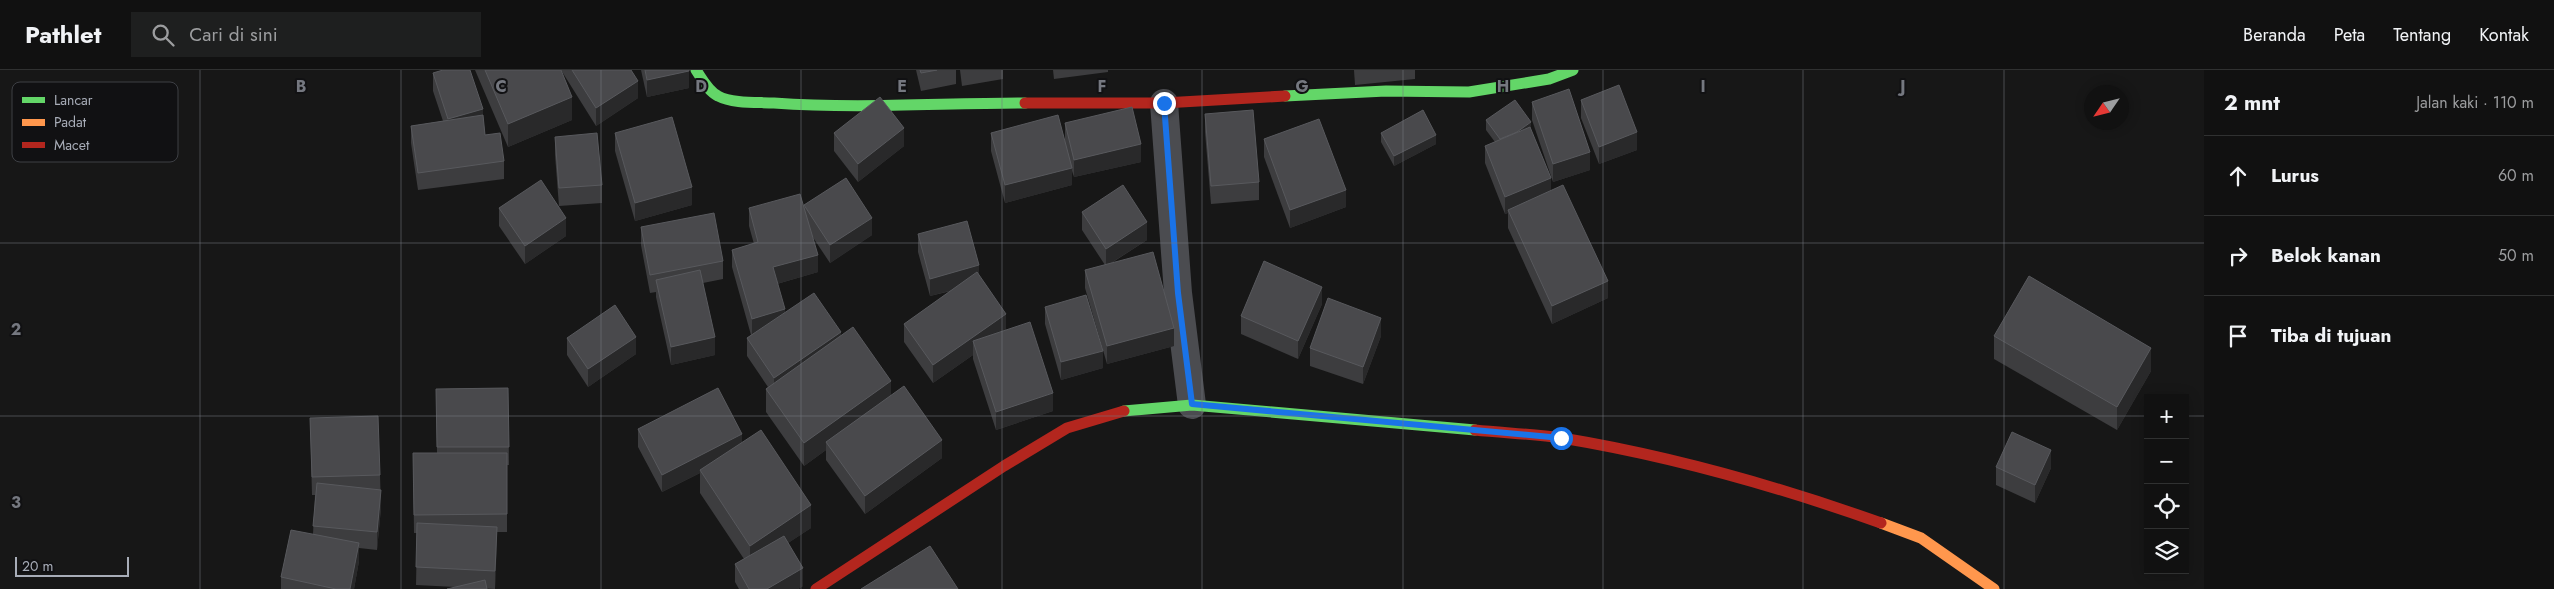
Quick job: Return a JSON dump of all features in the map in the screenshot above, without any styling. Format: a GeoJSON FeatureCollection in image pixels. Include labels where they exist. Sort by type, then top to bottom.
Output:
{"type":"FeatureCollection","features":[{"type":"Feature","properties":{"kind":"street"},"geometry":{"type":"LineString","coordinates":[[696,70],[706,86],[718,96],[743,101],[831,106],[929,103],[1164,103],[1386,91],[1469,92],[1548,78],[1573,70]]}},
{"type":"Feature","properties":{"kind":"street"},"geometry":{"type":"LineString","coordinates":[[1164,103],[1178,293],[1192,404]]}},
{"type":"Feature","properties":{"kind":"street"},"geometry":{"type":"LineString","coordinates":[[816,589],[1004,466],[1068,428],[1123,411],[1192,404],[1561,438],[1715,470],[1827,504],[1920,538],[1994,589]]}},
{"type":"Feature","properties":{"kind":"building"},"geometry":{"type":"Polygon","coordinates":[[[443,70],[470,70],[483,109],[448,119],[433,73],[443,70]]]}},
{"type":"Feature","properties":{"kind":"building"},"geometry":{"type":"Polygon","coordinates":[[[485,70],[561,70],[572,97],[508,124],[485,70]]]}},
{"type":"Feature","properties":{"kind":"building"},"geometry":{"type":"Polygon","coordinates":[[[572,70],[631,70],[638,81],[596,108],[572,70]]]}},
{"type":"Feature","properties":{"kind":"building"},"geometry":{"type":"Polygon","coordinates":[[[645,70],[689,70],[689,71],[647,80],[645,70]]]}},
{"type":"Feature","properties":{"kind":"building"},"geometry":{"type":"Polygon","coordinates":[[[920,70],[937,70],[921,73],[920,70]]]}},
{"type":"Feature","properties":{"kind":"building"},"geometry":{"type":"Polygon","coordinates":[[[1619,85],[1637,132],[1599,147],[1581,100],[1619,85]]]}},
{"type":"Feature","properties":{"kind":"building"},"geometry":{"type":"Polygon","coordinates":[[[1569,89],[1590,152],[1553,164],[1532,102],[1569,89]]]}},
{"type":"Feature","properties":{"kind":"building"},"geometry":{"type":"Polygon","coordinates":[[[880,97],[904,128],[858,164],[834,133],[880,97]]]}},
{"type":"Feature","properties":{"kind":"building"},"geometry":{"type":"Polygon","coordinates":[[[1515,100],[1531,122],[1517,132],[1500,139],[1486,120],[1515,100]]]}},
{"type":"Feature","properties":{"kind":"building"},"geometry":{"type":"Polygon","coordinates":[[[1132,107],[1141,144],[1074,160],[1065,123],[1132,107]]]}},
{"type":"Feature","properties":{"kind":"building"},"geometry":{"type":"Polygon","coordinates":[[[1253,110],[1259,182],[1211,186],[1205,114],[1253,110]]]}},
{"type":"Feature","properties":{"kind":"building"},"geometry":{"type":"Polygon","coordinates":[[[1423,110],[1436,135],[1394,156],[1381,133],[1423,110]]]}},
{"type":"Feature","properties":{"kind":"building"},"geometry":{"type":"Polygon","coordinates":[[[483,115],[485,135],[500,133],[504,161],[418,173],[411,126],[483,115]]]}},
{"type":"Feature","properties":{"kind":"building"},"geometry":{"type":"Polygon","coordinates":[[[1058,115],[1072,168],[1005,185],[991,133],[1058,115]]]}},
{"type":"Feature","properties":{"kind":"building"},"geometry":{"type":"Polygon","coordinates":[[[672,117],[692,187],[635,203],[615,133],[672,117]]]}},
{"type":"Feature","properties":{"kind":"building"},"geometry":{"type":"Polygon","coordinates":[[[1319,119],[1346,190],[1290,210],[1264,139],[1319,119]]]}},
{"type":"Feature","properties":{"kind":"building"},"geometry":{"type":"Polygon","coordinates":[[[1530,127],[1551,178],[1505,197],[1485,146],[1530,127]]]}},
{"type":"Feature","properties":{"kind":"building"},"geometry":{"type":"Polygon","coordinates":[[[597,133],[602,185],[559,188],[555,137],[597,133]]]}},
{"type":"Feature","properties":{"kind":"building"},"geometry":{"type":"Polygon","coordinates":[[[846,178],[872,218],[830,245],[804,205],[846,178]]]}},
{"type":"Feature","properties":{"kind":"building"},"geometry":{"type":"Polygon","coordinates":[[[541,180],[566,218],[525,246],[499,208],[541,180]]]}},
{"type":"Feature","properties":{"kind":"building"},"geometry":{"type":"Polygon","coordinates":[[[1123,185],[1147,222],[1106,249],[1082,212],[1123,185]]]}},
{"type":"Feature","properties":{"kind":"building"},"geometry":{"type":"Polygon","coordinates":[[[1563,185],[1608,281],[1552,306],[1508,210],[1563,185]]]}},
{"type":"Feature","properties":{"kind":"building"},"geometry":{"type":"Polygon","coordinates":[[[800,194],[818,255],[773,267],[785,309],[752,319],[732,250],[758,242],[749,208],[800,194]]]}},
{"type":"Feature","properties":{"kind":"building"},"geometry":{"type":"Polygon","coordinates":[[[714,213],[723,261],[650,275],[641,227],[714,213]]]}},
{"type":"Feature","properties":{"kind":"building"},"geometry":{"type":"Polygon","coordinates":[[[967,221],[979,265],[930,279],[918,234],[967,221]]]}},
{"type":"Feature","properties":{"kind":"building"},"geometry":{"type":"Polygon","coordinates":[[[1153,252],[1174,328],[1107,346],[1085,270],[1153,252]]]}},
{"type":"Feature","properties":{"kind":"building"},"geometry":{"type":"Polygon","coordinates":[[[1264,261],[1322,287],[1298,341],[1241,316],[1264,261]]]}},
{"type":"Feature","properties":{"kind":"building"},"geometry":{"type":"Polygon","coordinates":[[[700,270],[715,337],[671,347],[656,280],[700,270]]]}},
{"type":"Feature","properties":{"kind":"building"},"geometry":{"type":"Polygon","coordinates":[[[977,272],[1006,314],[933,365],[904,324],[977,272]]]}},
{"type":"Feature","properties":{"kind":"building"},"geometry":{"type":"Polygon","coordinates":[[[2029,276],[2151,348],[2117,407],[1994,336],[2029,276]]]}},
{"type":"Feature","properties":{"kind":"building"},"geometry":{"type":"Polygon","coordinates":[[[814,293],[841,332],[774,378],[747,338],[814,293]]]}},
{"type":"Feature","properties":{"kind":"building"},"geometry":{"type":"Polygon","coordinates":[[[1086,295],[1103,351],[1061,362],[1045,307],[1086,295]]]}},
{"type":"Feature","properties":{"kind":"building"},"geometry":{"type":"Polygon","coordinates":[[[1328,298],[1381,318],[1363,367],[1310,348],[1328,298]]]}},
{"type":"Feature","properties":{"kind":"building"},"geometry":{"type":"Polygon","coordinates":[[[615,305],[636,337],[588,369],[567,338],[615,305]]]}},
{"type":"Feature","properties":{"kind":"building"},"geometry":{"type":"Polygon","coordinates":[[[1030,322],[1053,393],[996,412],[973,341],[1030,322]]]}},
{"type":"Feature","properties":{"kind":"building"},"geometry":{"type":"Polygon","coordinates":[[[853,327],[891,381],[804,443],[766,389],[853,327]]]}},
{"type":"Feature","properties":{"kind":"building"},"geometry":{"type":"Polygon","coordinates":[[[904,386],[942,440],[865,496],[826,442],[904,386]]]}},
{"type":"Feature","properties":{"kind":"building"},"geometry":{"type":"Polygon","coordinates":[[[508,388],[509,447],[437,447],[436,389],[508,388]]]}},
{"type":"Feature","properties":{"kind":"building"},"geometry":{"type":"Polygon","coordinates":[[[718,388],[742,434],[662,475],[638,429],[718,388]]]}},
{"type":"Feature","properties":{"kind":"building"},"geometry":{"type":"Polygon","coordinates":[[[378,416],[380,475],[312,477],[310,418],[378,416]]]}},
{"type":"Feature","properties":{"kind":"building"},"geometry":{"type":"Polygon","coordinates":[[[761,430],[811,505],[750,546],[700,470],[761,430]]]}},
{"type":"Feature","properties":{"kind":"building"},"geometry":{"type":"Polygon","coordinates":[[[2012,432],[2051,450],[2035,485],[1996,467],[2012,432]]]}},
{"type":"Feature","properties":{"kind":"building"},"geometry":{"type":"Polygon","coordinates":[[[413,453],[507,453],[507,514],[414,515],[413,453]]]}},
{"type":"Feature","properties":{"kind":"building"},"geometry":{"type":"Polygon","coordinates":[[[317,483],[381,490],[377,532],[313,526],[317,483]]]}},
{"type":"Feature","properties":{"kind":"building"},"geometry":{"type":"Polygon","coordinates":[[[417,523],[497,527],[495,571],[416,567],[417,523]]]}},
{"type":"Feature","properties":{"kind":"building"},"geometry":{"type":"Polygon","coordinates":[[[291,530],[359,543],[350,589],[336,589],[281,577],[291,530]]]}},
{"type":"Feature","properties":{"kind":"building"},"geometry":{"type":"Polygon","coordinates":[[[784,536],[803,568],[767,589],[749,589],[735,564],[784,536]]]}},
{"type":"Feature","properties":{"kind":"building"},"geometry":{"type":"Polygon","coordinates":[[[930,546],[958,589],[861,589],[930,546]]]}},
{"type":"Feature","properties":{"kind":"building"},"geometry":{"type":"Polygon","coordinates":[[[485,580],[487,589],[447,589],[485,580]]]}},
{"type":"Feature","properties":{"kind":"traffic: fast"},"geometry":{"type":"LineString","coordinates":[[696,70],[714,94],[724,99],[738,101],[837,106],[1025,103]]}},
{"type":"Feature","properties":{"kind":"traffic: fast"},"geometry":{"type":"LineString","coordinates":[[1285,96],[1386,91],[1469,92],[1549,79],[1573,70]]}},
{"type":"Feature","properties":{"kind":"traffic: fast"},"geometry":{"type":"LineString","coordinates":[[1124,411],[1192,405],[1475,430]]}},
{"type":"Feature","properties":{"kind":"traffic: slow"},"geometry":{"type":"LineString","coordinates":[[1881,523],[1921,538],[1994,589]]}},
{"type":"Feature","properties":{"kind":"traffic: jam"},"geometry":{"type":"LineString","coordinates":[[1025,103],[1164,103],[1285,96]]}},
{"type":"Feature","properties":{"kind":"traffic: jam"},"geometry":{"type":"LineString","coordinates":[[816,589],[1004,466],[1067,428],[1124,411]]}},
{"type":"Feature","properties":{"kind":"traffic: jam"},"geometry":{"type":"LineString","coordinates":[[1475,430],[1562,438],[1683,463],[1803,497],[1881,523]]}},
{"type":"Feature","properties":{"kind":"route"},"geometry":{"type":"LineString","coordinates":[[1164,103],[1178,293],[1192,404],[1561,438]]}}]}
